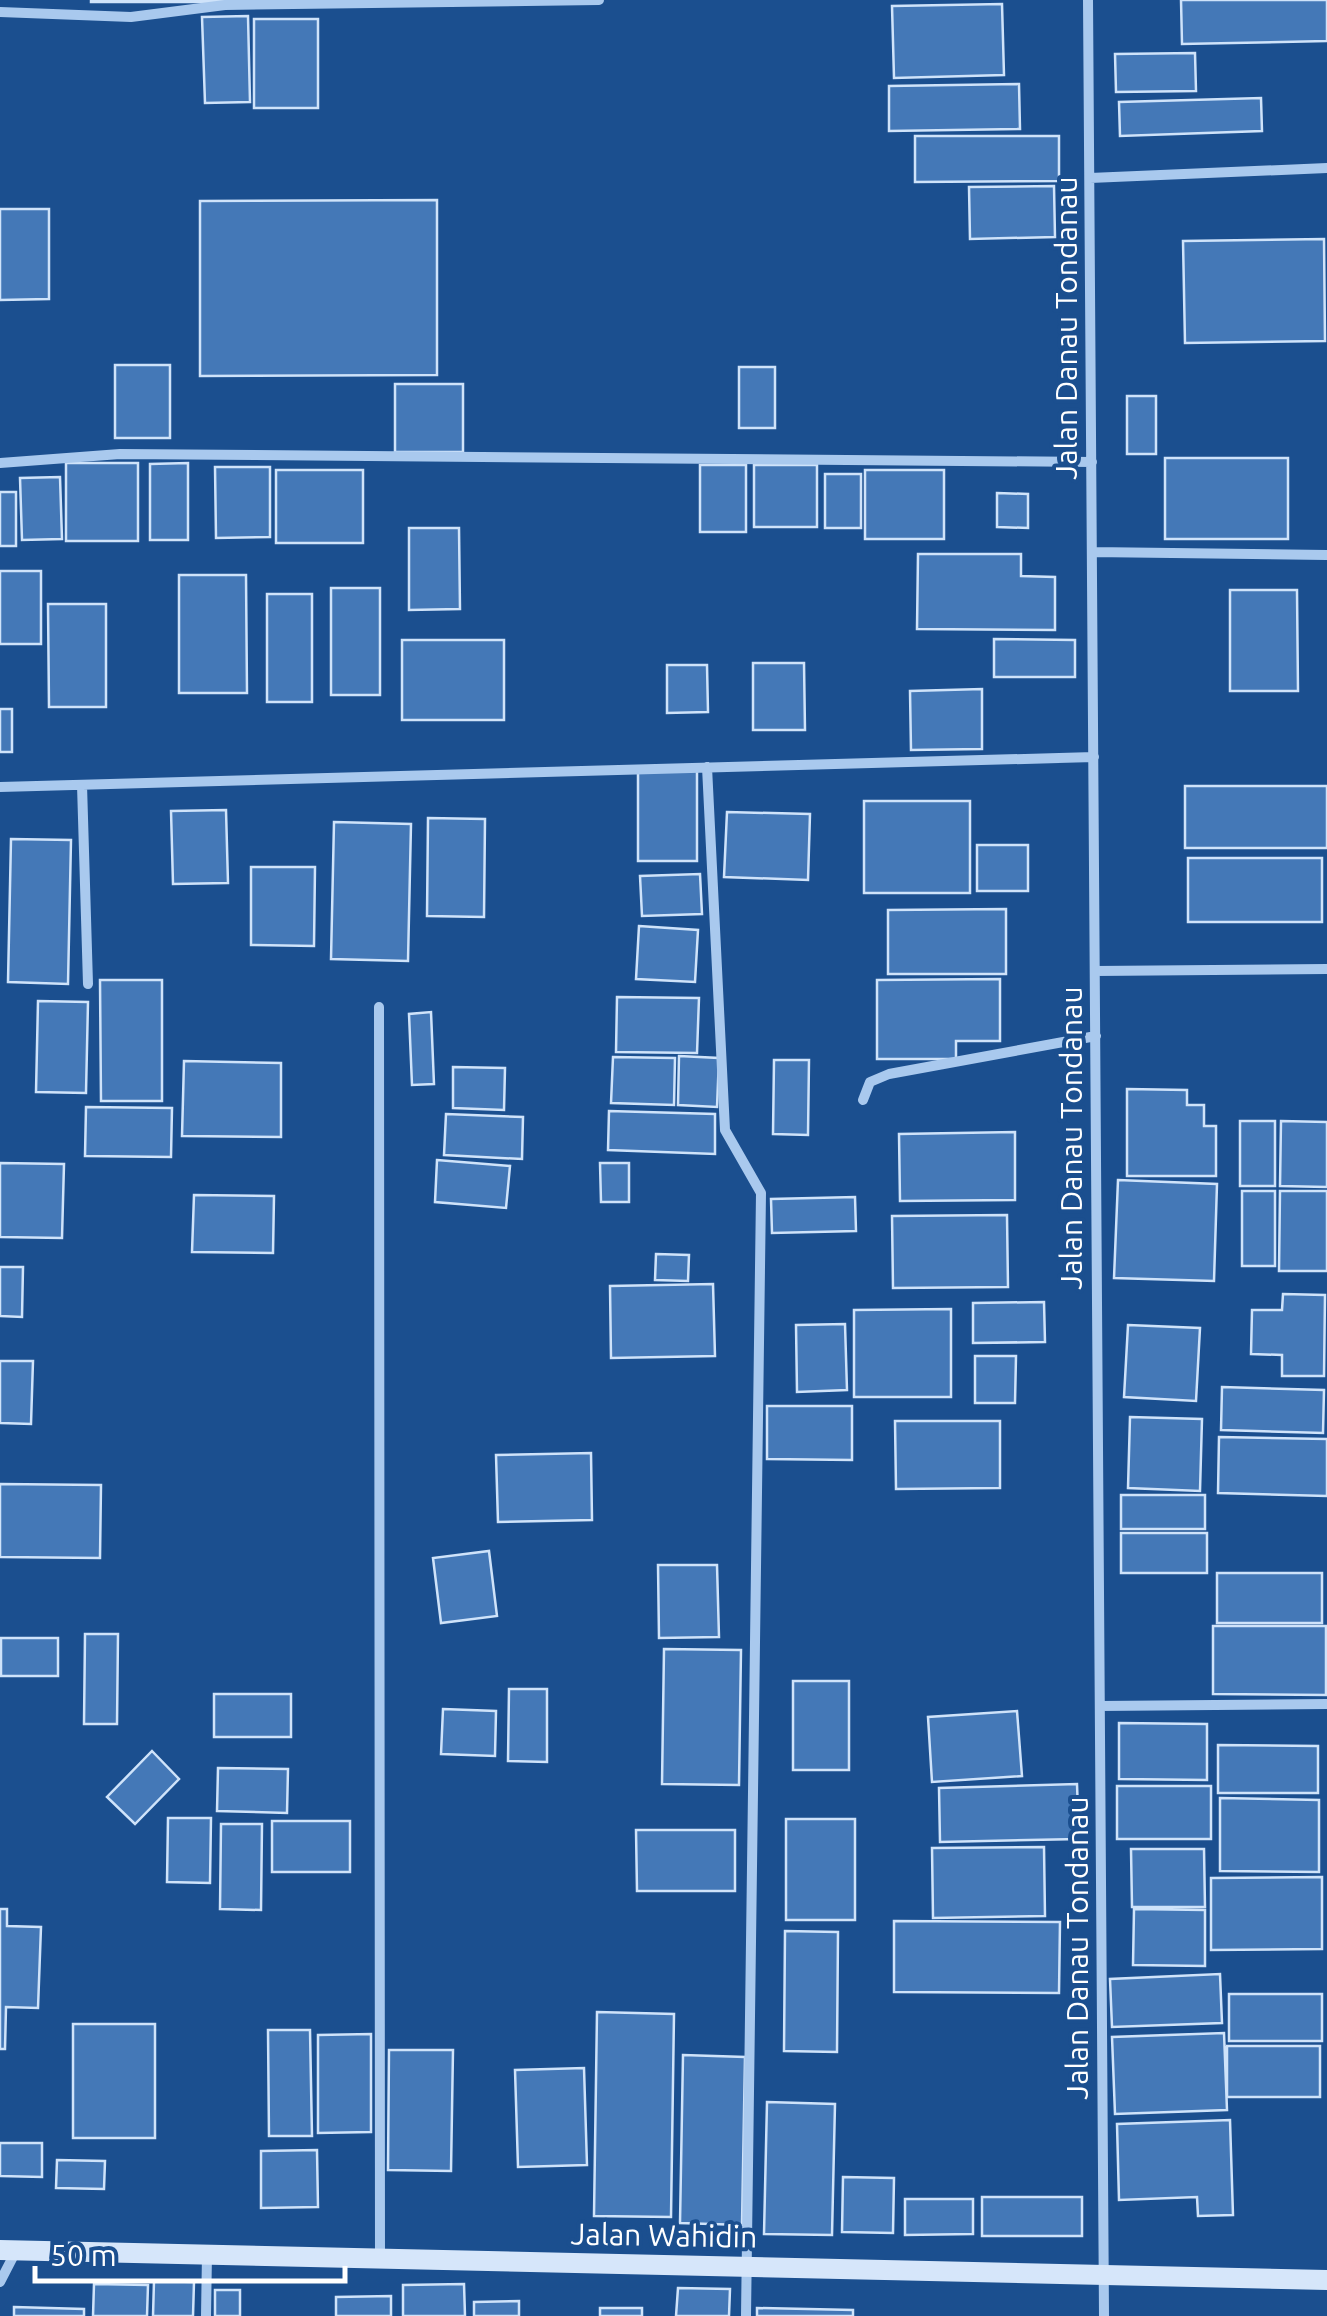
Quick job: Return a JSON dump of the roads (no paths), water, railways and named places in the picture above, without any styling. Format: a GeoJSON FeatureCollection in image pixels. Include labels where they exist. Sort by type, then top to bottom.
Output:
{"type":"FeatureCollection","features":[{"type":"Feature","properties":{"kind":"street"},"geometry":{"type":"LineString","coordinates":[[0,12],[131,17],[226,5],[598,0]]}},
{"type":"Feature","properties":{"kind":"street","name":"Jalan Danau Tondanau"},"geometry":{"type":"LineString","coordinates":[[1088,0],[1104,2316]]}},
{"type":"Feature","properties":{"kind":"street"},"geometry":{"type":"LineString","coordinates":[[1090,178],[1327,168]]}},
{"type":"Feature","properties":{"kind":"street"},"geometry":{"type":"LineString","coordinates":[[0,463],[120,454],[1092,462]]}},
{"type":"Feature","properties":{"kind":"street"},"geometry":{"type":"LineString","coordinates":[[1092,552],[1327,555]]}},
{"type":"Feature","properties":{"kind":"street"},"geometry":{"type":"LineString","coordinates":[[0,787],[1094,757]]}},
{"type":"Feature","properties":{"kind":"street"},"geometry":{"type":"LineString","coordinates":[[707,768],[725,1130],[761,1192],[746,2316]]}},
{"type":"Feature","properties":{"kind":"street"},"geometry":{"type":"LineString","coordinates":[[82,785],[88,984]]}},
{"type":"Feature","properties":{"kind":"street"},"geometry":{"type":"LineString","coordinates":[[1095,971],[1327,969]]}},
{"type":"Feature","properties":{"kind":"street"},"geometry":{"type":"LineString","coordinates":[[379,1007],[380,2258]]}},
{"type":"Feature","properties":{"kind":"street"},"geometry":{"type":"LineString","coordinates":[[863,1100],[870,1082],[889,1074],[1096,1036]]}},
{"type":"Feature","properties":{"kind":"street"},"geometry":{"type":"LineString","coordinates":[[1100,1706],[1327,1704]]}},
{"type":"Feature","properties":{"kind":"street"},"geometry":{"type":"LineString","coordinates":[[0,2282],[8,2250]]}},
{"type":"Feature","properties":{"kind":"street","name":"Jalan Wahidin"},"geometry":{"type":"LineString","coordinates":[[8,2250],[1327,2280]]}},
{"type":"Feature","properties":{"kind":"street"},"geometry":{"type":"LineString","coordinates":[[206,2316],[207,2254]]}}]}
